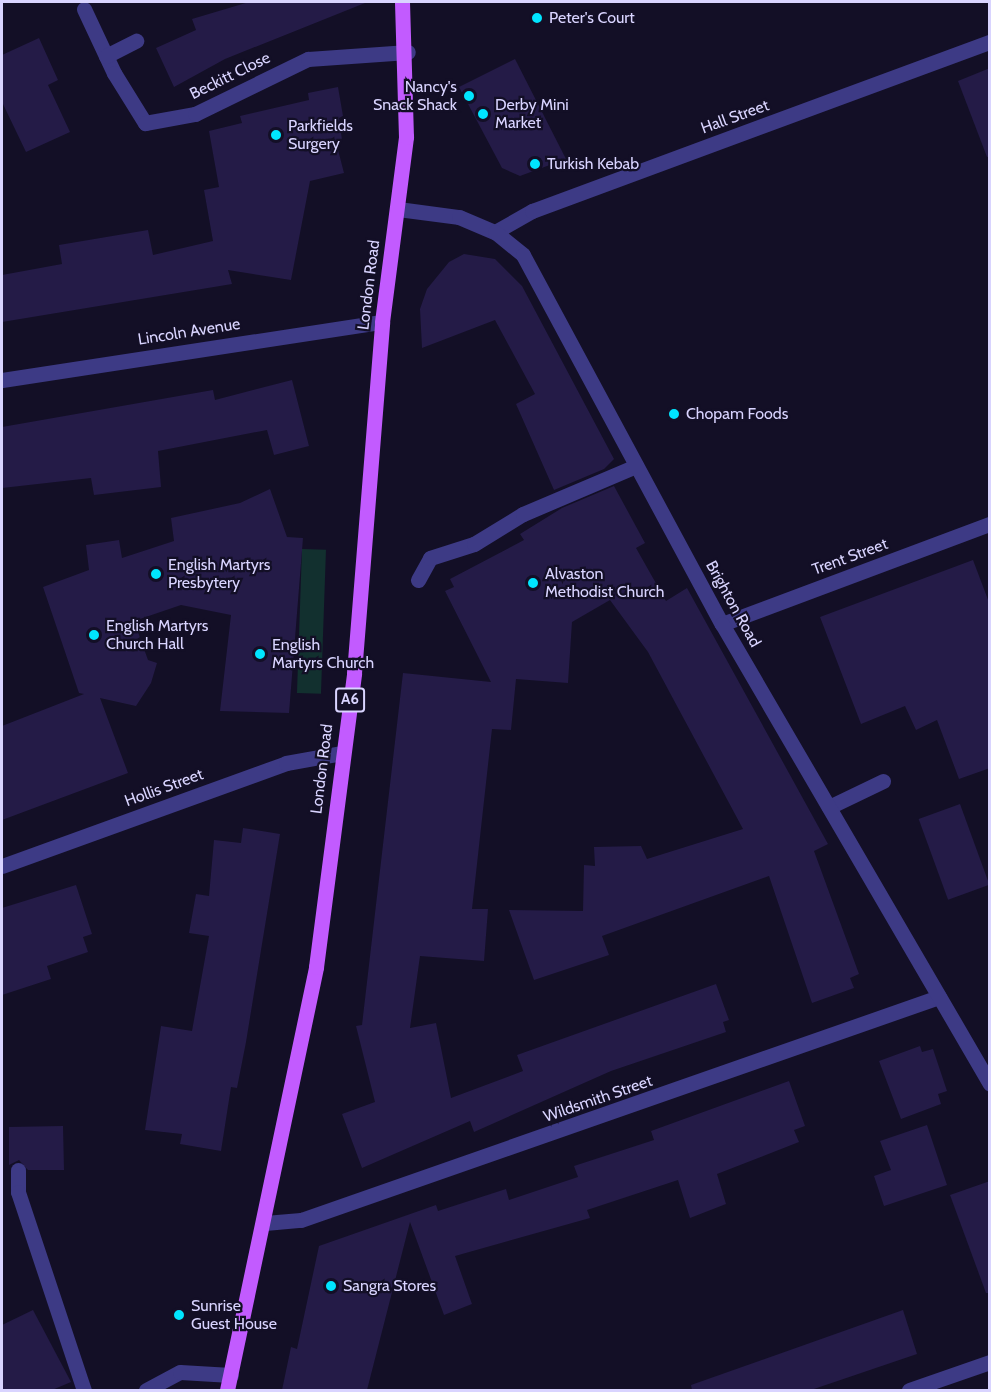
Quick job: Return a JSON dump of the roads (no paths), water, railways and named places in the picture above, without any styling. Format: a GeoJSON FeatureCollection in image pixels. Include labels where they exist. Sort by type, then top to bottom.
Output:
{"type":"FeatureCollection","features":[{"type":"Feature","properties":{"kind":"main road","name":"London Road"},"geometry":{"type":"LineString","coordinates":[[227,1390],[265,1223],[316,967],[354,673],[382,322],[398,209],[408,52],[402,2]]}},
{"type":"Feature","properties":{"kind":"street","name":"Beckitt Close"},"geometry":{"type":"LineString","coordinates":[[84,9],[106,56],[145,123],[161,124],[308,59],[408,52]]}},
{"type":"Feature","properties":{"kind":"street"},"geometry":{"type":"LineString","coordinates":[[106,56],[136,41]]}},
{"type":"Feature","properties":{"kind":"street","name":"Hall Street"},"geometry":{"type":"LineString","coordinates":[[495,232],[532,211],[990,42]]}},
{"type":"Feature","properties":{"kind":"street","name":"Brighton Road"},"geometry":{"type":"LineString","coordinates":[[398,209],[459,217],[495,232],[523,255],[722,624],[990,1084]]}},
{"type":"Feature","properties":{"kind":"street","name":"Lincoln Avenue"},"geometry":{"type":"LineString","coordinates":[[2,380],[382,322]]}},
{"type":"Feature","properties":{"kind":"street"},"geometry":{"type":"LineString","coordinates":[[418,580],[430,558],[474,544],[523,514],[560,503],[636,466]]}},
{"type":"Feature","properties":{"kind":"street","name":"Trent Street"},"geometry":{"type":"LineString","coordinates":[[722,624],[990,524]]}},
{"type":"Feature","properties":{"kind":"street","name":"Hollis Street"},"geometry":{"type":"LineString","coordinates":[[2,866],[286,764],[342,753]]}},
{"type":"Feature","properties":{"kind":"street"},"geometry":{"type":"LineString","coordinates":[[829,807],[883,781]]}},
{"type":"Feature","properties":{"kind":"street","name":"Wildsmith Street"},"geometry":{"type":"LineString","coordinates":[[265,1223],[301,1220],[939,997]]}},
{"type":"Feature","properties":{"kind":"street"},"geometry":{"type":"LineString","coordinates":[[18,1170],[18,1192],[84,1390]]}},
{"type":"Feature","properties":{"kind":"street"},"geometry":{"type":"LineString","coordinates":[[909,1390],[990,1362]]}},
{"type":"Feature","properties":{"kind":"street"},"geometry":{"type":"LineString","coordinates":[[146,1390],[180,1372],[231,1375]]}},
{"type":"Feature","properties":{"kind":"place","name":"Peter's Court"},"geometry":{"type":"Point","coordinates":[537,18]}},
{"type":"Feature","properties":{"kind":"place","name":"Nancy's Snack Shack"},"geometry":{"type":"Point","coordinates":[469,96]}},
{"type":"Feature","properties":{"kind":"place","name":"Derby Mini Market"},"geometry":{"type":"Point","coordinates":[483,114]}},
{"type":"Feature","properties":{"kind":"place","name":"Parkfields Surgery"},"geometry":{"type":"Point","coordinates":[276,135]}},
{"type":"Feature","properties":{"kind":"place","name":"Turkish Kebab"},"geometry":{"type":"Point","coordinates":[535,164]}},
{"type":"Feature","properties":{"kind":"place","name":"Chopam Foods"},"geometry":{"type":"Point","coordinates":[674,414]}},
{"type":"Feature","properties":{"kind":"place","name":"English Martyrs Presbytery"},"geometry":{"type":"Point","coordinates":[156,574]}},
{"type":"Feature","properties":{"kind":"place","name":"Alvaston Methodist Church"},"geometry":{"type":"Point","coordinates":[533,583]}},
{"type":"Feature","properties":{"kind":"place","name":"English Martyrs Church Hall"},"geometry":{"type":"Point","coordinates":[94,635]}},
{"type":"Feature","properties":{"kind":"place","name":"English Martyrs Church"},"geometry":{"type":"Point","coordinates":[260,654]}},
{"type":"Feature","properties":{"kind":"place","name":"Sangra Stores"},"geometry":{"type":"Point","coordinates":[331,1286]}},
{"type":"Feature","properties":{"kind":"place","name":"Sunrise Guest House"},"geometry":{"type":"Point","coordinates":[179,1315]}}]}
